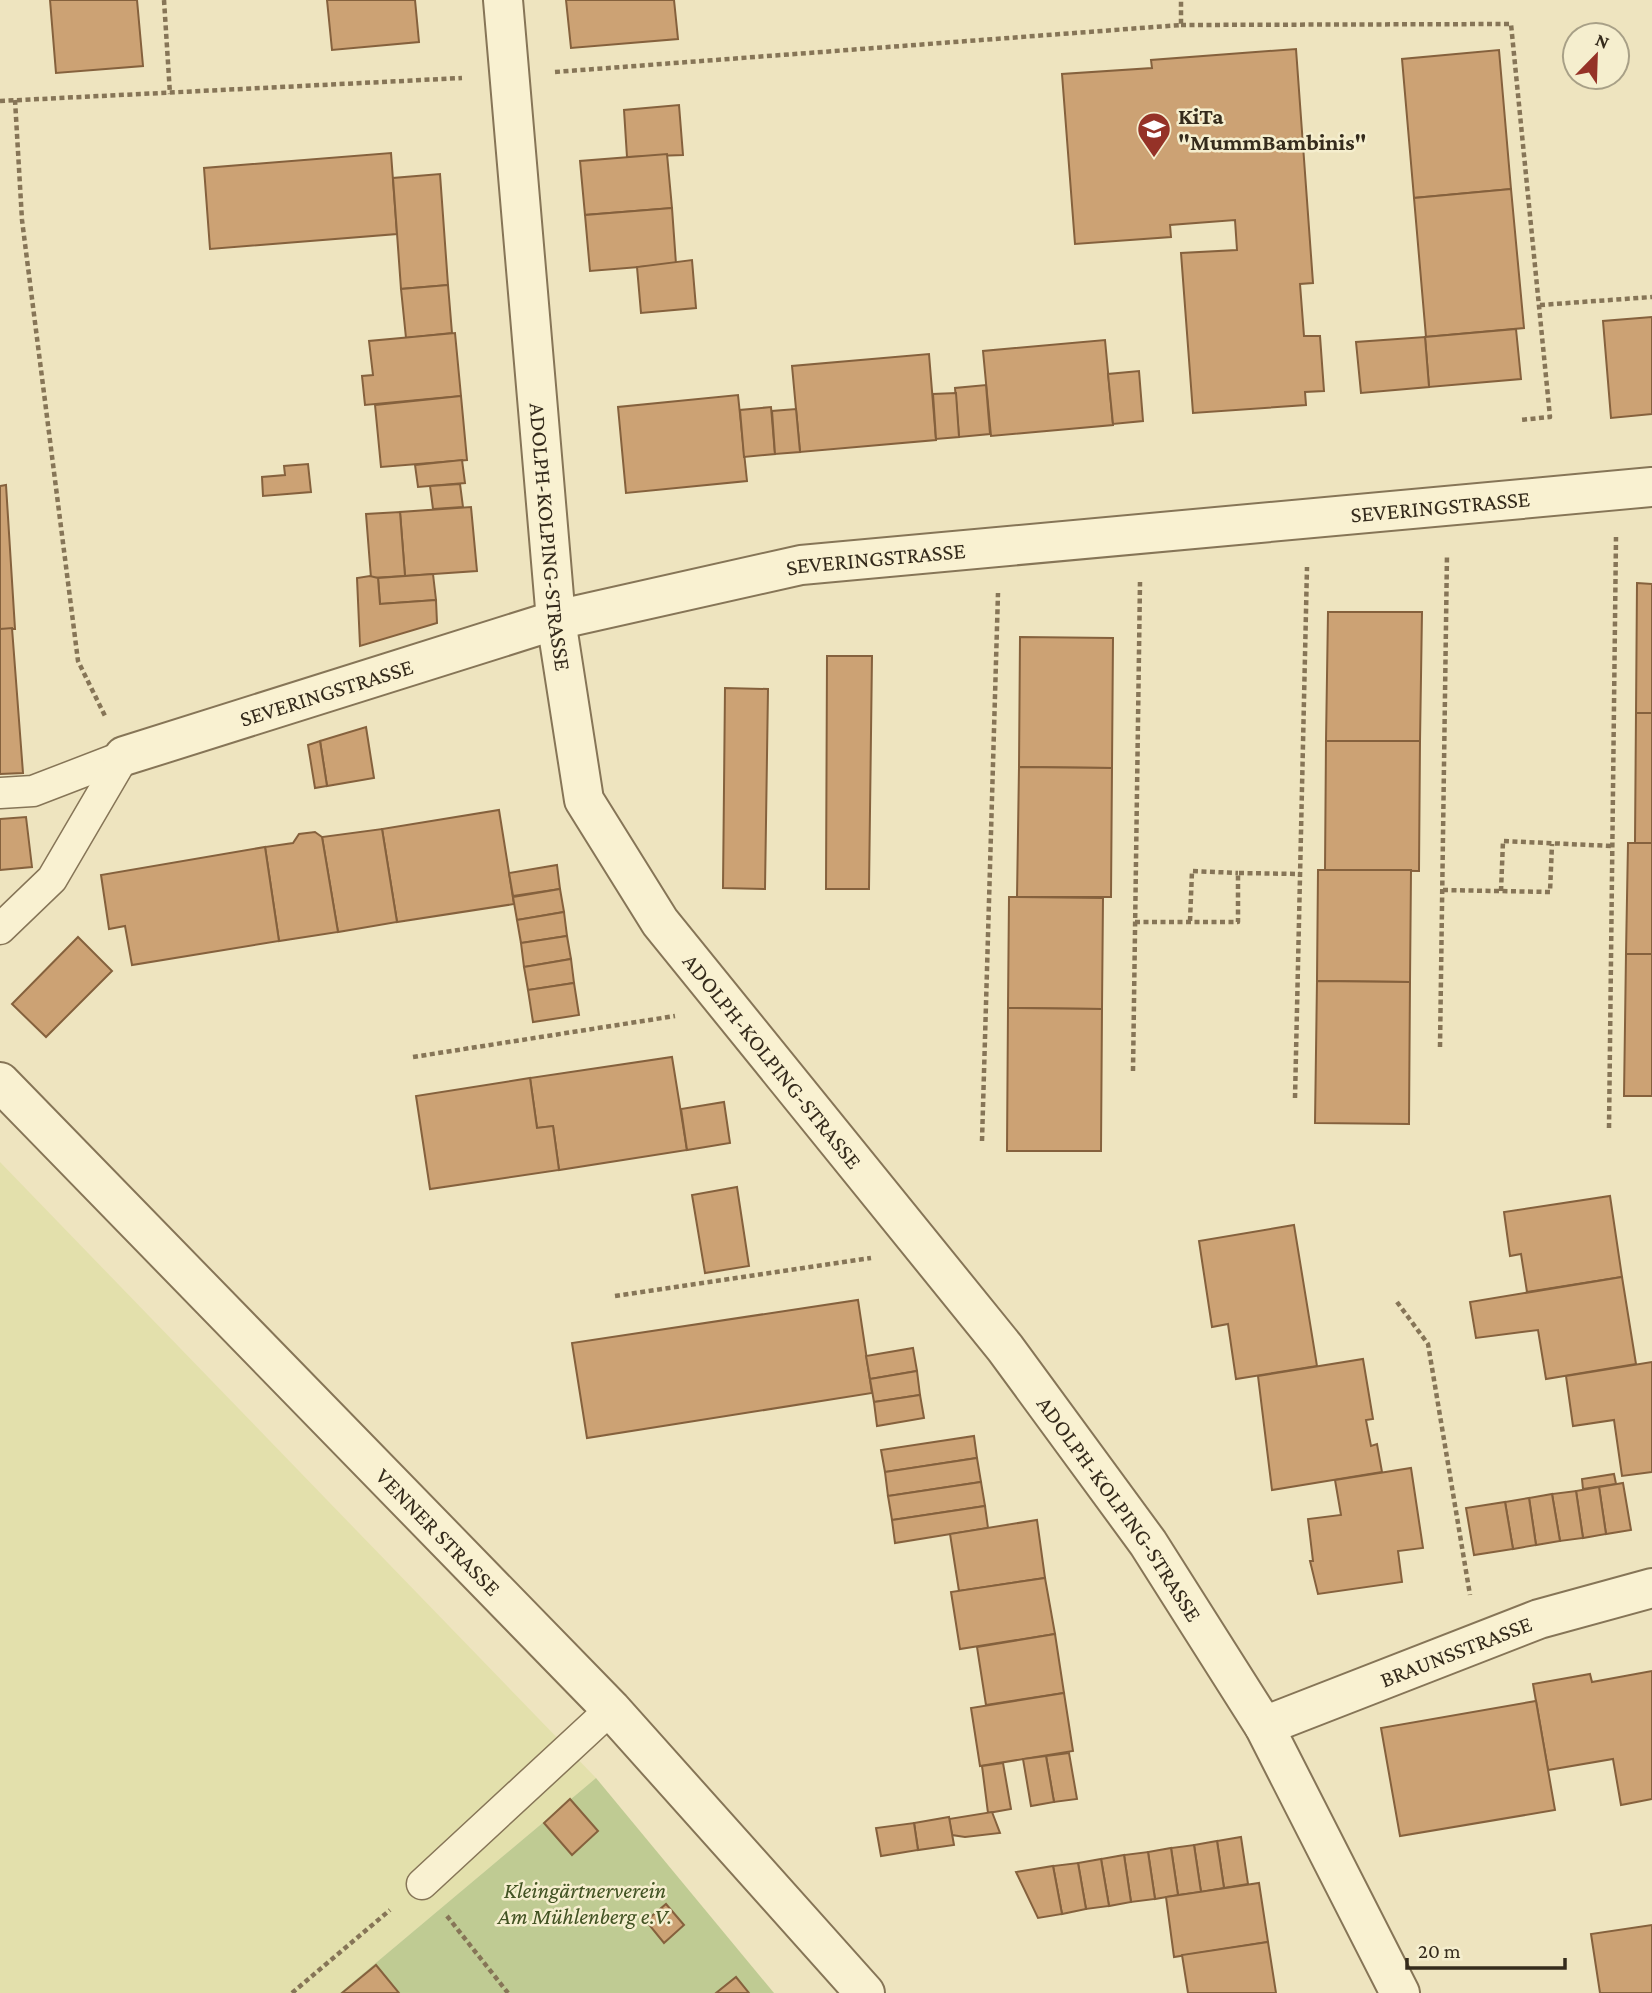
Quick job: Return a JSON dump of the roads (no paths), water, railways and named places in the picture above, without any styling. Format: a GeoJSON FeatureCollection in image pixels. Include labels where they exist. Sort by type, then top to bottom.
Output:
{"type":"FeatureCollection","features":[{"type":"Feature","properties":{"kind":"street","name":"ADOLPH-KOLPING-STRASSE"},"geometry":{"type":"LineString","coordinates":[[503,0],[556,620],[584,800],[660,922],[1005,1348],[1148,1543],[1264,1726],[1399,1993]]}},
{"type":"Feature","properties":{"kind":"street","name":"SEVERINGSTRASSE"},"geometry":{"type":"LineString","coordinates":[[124,756],[556,620],[801,565],[1634,488]]}},
{"type":"Feature","properties":{"kind":"street","name":"VENNER STRASSE"},"geometry":{"type":"LineString","coordinates":[[0,1082],[611,1709],[865,1993]]}},
{"type":"Feature","properties":{"kind":"street","name":"BRAUNSSTRASSE"},"geometry":{"type":"LineString","coordinates":[[1264,1726],[1539,1619],[1652,1588]]}},
{"type":"Feature","properties":{"kind":"lane"},"geometry":{"type":"LineString","coordinates":[[0,793],[33,791],[124,756]]}},
{"type":"Feature","properties":{"kind":"lane"},"geometry":{"type":"LineString","coordinates":[[0,929],[52,879],[124,756]]}},
{"type":"Feature","properties":{"kind":"lane"},"geometry":{"type":"LineString","coordinates":[[422,1884],[611,1709]]}},
{"type":"Feature","properties":{"kind":"place","name":"KiTa \"MummBambinis\""},"geometry":{"type":"Point","coordinates":[1154,159]}},
{"type":"Feature","properties":{"kind":"park label","name":"Kleingärtnerverein Am Mühlenberg e.V."},"geometry":{"type":"Point","coordinates":[585,1903]}}]}
